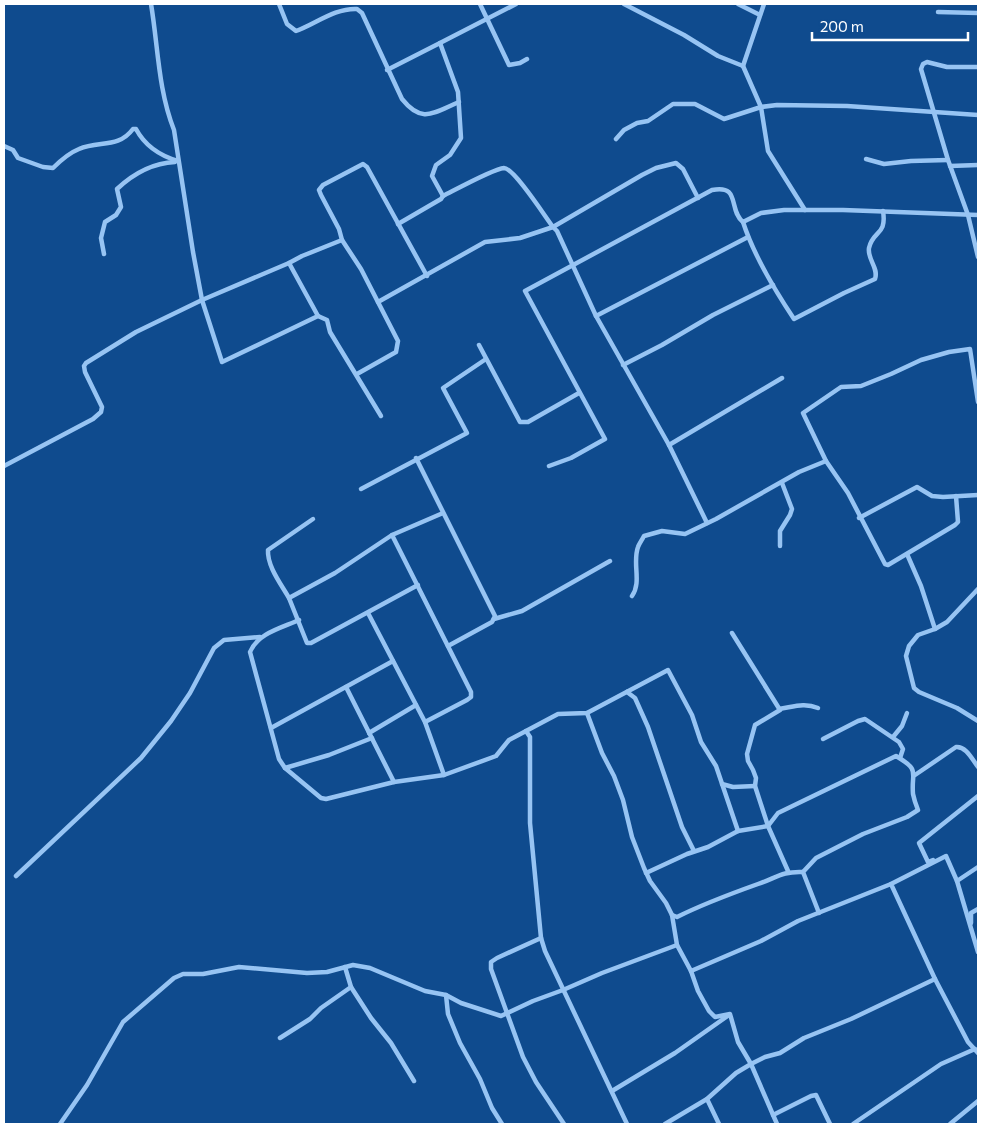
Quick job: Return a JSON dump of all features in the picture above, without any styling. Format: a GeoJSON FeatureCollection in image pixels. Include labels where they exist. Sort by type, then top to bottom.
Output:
{"type":"FeatureCollection","features":[{"type":"Feature","properties":{"kind":"street"},"geometry":{"type":"LineString","coordinates":[[151,4],[159,63],[169,116],[174,130],[202,300],[222,362],[318,316]]}},
{"type":"Feature","properties":{"kind":"street"},"geometry":{"type":"LineString","coordinates":[[279,4],[287,24],[296,31],[309,27],[332,14],[357,9],[362,12],[387,70],[410,110],[420,115],[431,114],[459,102]]}},
{"type":"Feature","properties":{"kind":"street"},"geometry":{"type":"LineString","coordinates":[[480,4],[509,65],[528,59]]}},
{"type":"Feature","properties":{"kind":"street"},"geometry":{"type":"LineString","coordinates":[[387,70],[516,4]]}},
{"type":"Feature","properties":{"kind":"street"},"geometry":{"type":"LineString","coordinates":[[624,4],[718,56],[743,66]]}},
{"type":"Feature","properties":{"kind":"street"},"geometry":{"type":"LineString","coordinates":[[738,4],[760,15]]}},
{"type":"Feature","properties":{"kind":"street"},"geometry":{"type":"LineString","coordinates":[[764,4],[743,66],[761,107],[768,150],[806,210]]}},
{"type":"Feature","properties":{"kind":"street"},"geometry":{"type":"LineString","coordinates":[[938,12],[978,13]]}},
{"type":"Feature","properties":{"kind":"street"},"geometry":{"type":"LineString","coordinates":[[440,43],[458,92],[461,138],[450,155],[436,165],[432,176],[443,196]]}},
{"type":"Feature","properties":{"kind":"street"},"geometry":{"type":"LineString","coordinates":[[978,66],[947,67],[927,62],[923,64],[921,69],[948,160],[968,215],[978,257]]}},
{"type":"Feature","properties":{"kind":"street"},"geometry":{"type":"LineString","coordinates":[[616,139],[624,130],[637,123],[648,121],[673,104],[695,104],[724,119],[776,104],[978,115]]}},
{"type":"Feature","properties":{"kind":"street"},"geometry":{"type":"LineString","coordinates":[[4,146],[13,150],[18,158],[43,167],[53,168],[79,148],[122,140],[133,129],[136,129],[149,145],[163,156],[178,161]]}},
{"type":"Feature","properties":{"kind":"street"},"geometry":{"type":"LineString","coordinates":[[866,159],[884,164],[948,160]]}},
{"type":"Feature","properties":{"kind":"street"},"geometry":{"type":"LineString","coordinates":[[104,254],[100,238],[105,222],[116,215],[121,207],[117,188],[145,169],[163,162],[178,161]]}},
{"type":"Feature","properties":{"kind":"street"},"geometry":{"type":"LineString","coordinates":[[378,302],[485,242],[520,238],[553,228],[642,175],[676,163],[683,169],[698,198]]}},
{"type":"Feature","properties":{"kind":"street"},"geometry":{"type":"LineString","coordinates":[[357,374],[396,352],[398,341],[361,269],[342,240],[340,229],[321,195],[320,190],[323,186],[363,164],[367,167],[427,276]]}},
{"type":"Feature","properties":{"kind":"street"},"geometry":{"type":"LineString","coordinates":[[950,166],[978,165]]}},
{"type":"Feature","properties":{"kind":"street"},"geometry":{"type":"LineString","coordinates":[[398,224],[443,196],[493,172],[504,168],[508,169],[557,231],[596,316],[668,445],[708,523]]}},
{"type":"Feature","properties":{"kind":"street"},"geometry":{"type":"LineString","coordinates":[[550,466],[571,458],[605,439],[525,291],[712,190],[726,189],[730,193],[737,216],[743,222],[748,237],[794,319],[875,279],[877,274],[870,254],[870,247],[884,226],[883,211]]}},
{"type":"Feature","properties":{"kind":"street"},"geometry":{"type":"LineString","coordinates":[[743,222],[761,213],[806,210],[978,215]]}},
{"type":"Feature","properties":{"kind":"street"},"geometry":{"type":"LineString","coordinates":[[596,316],[748,237]]}},
{"type":"Feature","properties":{"kind":"street"},"geometry":{"type":"LineString","coordinates":[[4,466],[93,419],[101,412],[102,407],[85,372],[84,366],[86,363],[136,332],[202,300],[342,240]]}},
{"type":"Feature","properties":{"kind":"street"},"geometry":{"type":"LineString","coordinates":[[289,263],[318,316],[327,320],[330,332],[381,416]]}},
{"type":"Feature","properties":{"kind":"street"},"geometry":{"type":"LineString","coordinates":[[623,365],[713,315],[774,285]]}},
{"type":"Feature","properties":{"kind":"street"},"geometry":{"type":"LineString","coordinates":[[479,345],[520,422],[528,422],[579,393]]}},
{"type":"Feature","properties":{"kind":"street"},"geometry":{"type":"LineString","coordinates":[[956,496],[958,522],[888,565],[884,564],[848,493],[826,461],[803,413],[841,387],[860,386],[920,360],[949,352],[970,349],[978,402]]}},
{"type":"Feature","properties":{"kind":"street"},"geometry":{"type":"LineString","coordinates":[[361,489],[467,432],[443,388],[486,359]]}},
{"type":"Feature","properties":{"kind":"street"},"geometry":{"type":"LineString","coordinates":[[668,445],[782,378]]}},
{"type":"Feature","properties":{"kind":"street"},"geometry":{"type":"LineString","coordinates":[[416,458],[494,614],[494,619]]}},
{"type":"Feature","properties":{"kind":"street"},"geometry":{"type":"LineString","coordinates":[[632,596],[636,589],[638,548],[644,536],[662,531],[685,534],[782,483],[799,472],[826,461]]}},
{"type":"Feature","properties":{"kind":"street"},"geometry":{"type":"LineString","coordinates":[[780,546],[780,531],[792,509],[782,483]]}},
{"type":"Feature","properties":{"kind":"street"},"geometry":{"type":"LineString","coordinates":[[859,518],[917,487],[932,496],[978,495]]}},
{"type":"Feature","properties":{"kind":"street"},"geometry":{"type":"LineString","coordinates":[[289,598],[335,573],[392,535],[443,513]]}},
{"type":"Feature","properties":{"kind":"street"},"geometry":{"type":"LineString","coordinates":[[313,518],[268,550],[272,567],[289,598],[307,643],[311,643],[418,585]]}},
{"type":"Feature","properties":{"kind":"street"},"geometry":{"type":"LineString","coordinates":[[392,535],[471,692],[471,697],[425,722]]}},
{"type":"Feature","properties":{"kind":"street"},"geometry":{"type":"LineString","coordinates":[[907,554],[921,586],[935,629]]}},
{"type":"Feature","properties":{"kind":"street"},"geometry":{"type":"LineString","coordinates":[[448,646],[494,619],[522,610],[610,562]]}},
{"type":"Feature","properties":{"kind":"street"},"geometry":{"type":"LineString","coordinates":[[978,590],[947,622],[918,635],[909,646],[906,656],[914,688],[919,692],[957,708],[978,721]]}},
{"type":"Feature","properties":{"kind":"street"},"geometry":{"type":"LineString","coordinates":[[368,613],[425,722],[444,775]]}},
{"type":"Feature","properties":{"kind":"street"},"geometry":{"type":"LineString","coordinates":[[298,620],[262,636],[254,643],[250,652],[279,759],[285,768],[321,798],[326,799],[394,782],[444,775],[496,756],[509,740],[558,714],[587,713],[668,670],[692,716],[701,742],[716,766],[738,831]]}},
{"type":"Feature","properties":{"kind":"street"},"geometry":{"type":"LineString","coordinates":[[732,632],[779,709]]}},
{"type":"Feature","properties":{"kind":"street"},"geometry":{"type":"LineString","coordinates":[[16,876],[141,758],[180,706],[214,648],[224,640],[262,636]]}},
{"type":"Feature","properties":{"kind":"street"},"geometry":{"type":"LineString","coordinates":[[271,728],[393,661]]}},
{"type":"Feature","properties":{"kind":"street"},"geometry":{"type":"LineString","coordinates":[[346,687],[394,782]]}},
{"type":"Feature","properties":{"kind":"street"},"geometry":{"type":"LineString","coordinates":[[627,692],[635,698],[648,727],[682,827],[694,851]]}},
{"type":"Feature","properties":{"kind":"street"},"geometry":{"type":"LineString","coordinates":[[788,871],[768,826],[755,786],[756,778],[748,761],[747,754],[756,725],[779,709],[802,704],[809,704],[818,708]]}},
{"type":"Feature","properties":{"kind":"street"},"geometry":{"type":"LineString","coordinates":[[285,768],[329,755],[371,735],[416,705]]}},
{"type":"Feature","properties":{"kind":"street"},"geometry":{"type":"LineString","coordinates":[[587,713],[623,800],[632,837],[646,873],[672,915],[677,946],[691,971],[709,1011],[714,1017],[730,1014]]}},
{"type":"Feature","properties":{"kind":"street"},"geometry":{"type":"LineString","coordinates":[[893,737],[902,726],[906,713]]}},
{"type":"Feature","properties":{"kind":"street"},"geometry":{"type":"LineString","coordinates":[[823,739],[865,719],[899,742],[903,749],[900,758]]}},
{"type":"Feature","properties":{"kind":"street"},"geometry":{"type":"LineString","coordinates":[[526,731],[530,737],[530,823],[541,938],[563,990],[627,1124]]}},
{"type":"Feature","properties":{"kind":"street"},"geometry":{"type":"LineString","coordinates":[[915,775],[959,746],[963,748],[978,767]]}},
{"type":"Feature","properties":{"kind":"street"},"geometry":{"type":"LineString","coordinates":[[646,873],[694,851],[708,847],[738,831],[768,826],[778,813],[896,756],[909,764],[915,775],[914,795],[918,810],[907,817],[863,834],[816,858],[802,872],[788,871],[762,883],[703,904],[677,917],[672,915]]}},
{"type":"Feature","properties":{"kind":"street"},"geometry":{"type":"LineString","coordinates":[[722,784],[732,787],[755,786]]}},
{"type":"Feature","properties":{"kind":"street"},"geometry":{"type":"LineString","coordinates":[[946,856],[928,862],[919,843],[978,796]]}},
{"type":"Feature","properties":{"kind":"street"},"geometry":{"type":"LineString","coordinates":[[946,856],[957,881],[978,952]]}},
{"type":"Feature","properties":{"kind":"street"},"geometry":{"type":"LineString","coordinates":[[691,971],[761,941],[798,922],[891,884],[946,856]]}},
{"type":"Feature","properties":{"kind":"street"},"geometry":{"type":"LineString","coordinates":[[957,881],[978,867]]}},
{"type":"Feature","properties":{"kind":"street"},"geometry":{"type":"LineString","coordinates":[[802,872],[819,913]]}},
{"type":"Feature","properties":{"kind":"street"},"geometry":{"type":"LineString","coordinates":[[854,1124],[941,1064],[977,1051],[968,1042],[935,979],[891,884]]}},
{"type":"Feature","properties":{"kind":"street"},"geometry":{"type":"LineString","coordinates":[[974,943],[970,922],[971,913],[978,909]]}},
{"type":"Feature","properties":{"kind":"street"},"geometry":{"type":"LineString","coordinates":[[541,938],[491,962],[491,969],[523,1058],[531,1074],[564,1124]]}},
{"type":"Feature","properties":{"kind":"street"},"geometry":{"type":"LineString","coordinates":[[60,1124],[87,1085],[123,1022],[174,978],[183,974],[203,974],[238,967],[307,973],[327,972],[353,965],[370,968],[425,992],[446,995],[460,1003],[501,1016],[602,973],[677,946]]}},
{"type":"Feature","properties":{"kind":"street"},"geometry":{"type":"LineString","coordinates":[[345,967],[351,987],[414,1081]]}},
{"type":"Feature","properties":{"kind":"street"},"geometry":{"type":"LineString","coordinates":[[665,1124],[707,1099],[736,1073],[765,1057],[780,1053],[804,1038],[935,979]]}},
{"type":"Feature","properties":{"kind":"street"},"geometry":{"type":"LineString","coordinates":[[280,1038],[310,1019],[321,1008],[351,987]]}},
{"type":"Feature","properties":{"kind":"street"},"geometry":{"type":"LineString","coordinates":[[446,995],[448,1014],[460,1043],[480,1079],[492,1108],[502,1124]]}},
{"type":"Feature","properties":{"kind":"street"},"geometry":{"type":"LineString","coordinates":[[730,1014],[738,1042],[752,1064],[777,1124]]}},
{"type":"Feature","properties":{"kind":"street"},"geometry":{"type":"LineString","coordinates":[[612,1091],[675,1053],[730,1014]]}},
{"type":"Feature","properties":{"kind":"street"},"geometry":{"type":"LineString","coordinates":[[773,1115],[816,1095],[830,1124]]}},
{"type":"Feature","properties":{"kind":"street"},"geometry":{"type":"LineString","coordinates":[[707,1099],[719,1124]]}},
{"type":"Feature","properties":{"kind":"street"},"geometry":{"type":"LineString","coordinates":[[950,1124],[978,1102]]}}]}
